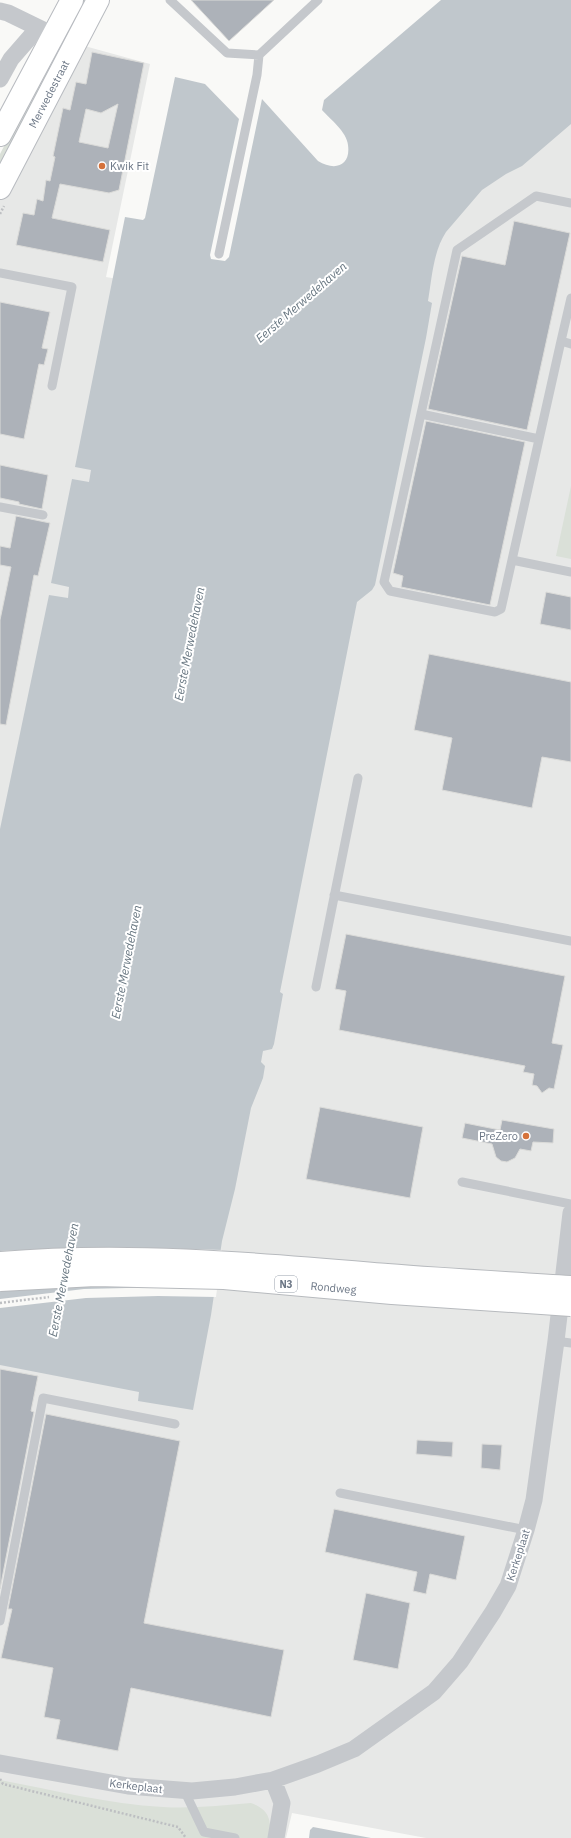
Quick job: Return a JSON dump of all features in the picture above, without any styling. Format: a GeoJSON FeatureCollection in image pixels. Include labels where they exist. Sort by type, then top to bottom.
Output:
{"type":"FeatureCollection","features":[{"type":"Feature","properties":{"kind":"main road"},"geometry":{"type":"LineString","coordinates":[[0,135],[45,32],[72,0]]}},
{"type":"Feature","properties":{"kind":"main road","name":"Merwedestraat"},"geometry":{"type":"LineString","coordinates":[[0,188],[98,0]]}},
{"type":"Feature","properties":{"kind":"main road","name":"Rondweg"},"geometry":{"type":"LineString","coordinates":[[0,1263],[42,1259],[98,1258],[227,1262],[395,1276],[571,1287]]}},
{"type":"Feature","properties":{"kind":"main road","name":"Rondweg"},"geometry":{"type":"LineString","coordinates":[[0,1280],[95,1275],[224,1278],[392,1293],[571,1304]]}},
{"type":"Feature","properties":{"kind":"street"},"geometry":{"type":"LineString","coordinates":[[0,11],[8,13],[45,32],[11,59],[0,79]]}},
{"type":"Feature","properties":{"kind":"street","name":"Kerkeplaat"},"geometry":{"type":"LineString","coordinates":[[0,1763],[128,1786],[184,1790],[235,1787],[273,1780],[354,1749],[434,1692],[460,1662],[493,1612],[508,1586],[526,1530],[534,1500],[564,1342],[570,1222]]}},
{"type":"Feature","properties":{"kind":"street"},"geometry":{"type":"LineString","coordinates":[[273,1780],[282,1802],[276,1838]]}},
{"type":"Feature","properties":{"kind":"lane"},"geometry":{"type":"LineString","coordinates":[[170,0],[227,53],[259,55]]}},
{"type":"Feature","properties":{"kind":"lane"},"geometry":{"type":"LineString","coordinates":[[218,254],[257,75],[259,55],[318,0]]}},
{"type":"Feature","properties":{"kind":"lane"},"geometry":{"type":"LineString","coordinates":[[571,203],[536,196],[457,250],[384,582],[390,591],[495,612],[501,609],[571,298]]}},
{"type":"Feature","properties":{"kind":"lane"},"geometry":{"type":"LineString","coordinates":[[0,273],[72,287],[52,386]]}},
{"type":"Feature","properties":{"kind":"lane"},"geometry":{"type":"LineString","coordinates":[[561,341],[571,344]]}},
{"type":"Feature","properties":{"kind":"lane"},"geometry":{"type":"LineString","coordinates":[[421,414],[539,439]]}},
{"type":"Feature","properties":{"kind":"lane"},"geometry":{"type":"LineString","coordinates":[[0,507],[43,515]]}},
{"type":"Feature","properties":{"kind":"lane"},"geometry":{"type":"LineString","coordinates":[[512,560],[571,572]]}},
{"type":"Feature","properties":{"kind":"lane"},"geometry":{"type":"LineString","coordinates":[[316,987],[358,778]]}},
{"type":"Feature","properties":{"kind":"lane"},"geometry":{"type":"LineString","coordinates":[[334,895],[571,941]]}},
{"type":"Feature","properties":{"kind":"lane"},"geometry":{"type":"LineString","coordinates":[[462,1182],[571,1204]]}},
{"type":"Feature","properties":{"kind":"lane"},"geometry":{"type":"LineString","coordinates":[[0,1621],[43,1398],[175,1424]]}},
{"type":"Feature","properties":{"kind":"lane"},"geometry":{"type":"LineString","coordinates":[[340,1493],[526,1530]]}},
{"type":"Feature","properties":{"kind":"lane"},"geometry":{"type":"LineString","coordinates":[[184,1790],[204,1832],[235,1838]]}},
{"type":"Feature","properties":{"kind":"path"},"geometry":{"type":"LineString","coordinates":[[0,1779],[3,1784],[178,1827],[186,1838]]}},
{"type":"Feature","properties":{"kind":"shaded area"},"geometry":{"type":"Polygon","coordinates":[[[80,0],[91,0],[0,175],[0,154],[80,0]]]}},
{"type":"Feature","properties":{"kind":"shaded area"},"geometry":{"type":"Polygon","coordinates":[[[70,42],[150,64],[106,277],[231,298],[419,239],[571,100],[571,1838],[426,1838],[292,1813],[286,1838],[0,1838],[0,171],[70,42]]]}},
{"type":"Feature","properties":{"kind":"shaded area"},"geometry":{"type":"Polygon","coordinates":[[[571,486],[571,559],[556,556],[571,486]]]}},
{"type":"Feature","properties":{"kind":"shaded area"},"geometry":{"type":"Polygon","coordinates":[[[0,1780],[101,1800],[163,1807],[185,1808],[251,1803],[266,1812],[270,1826],[270,1838],[0,1838],[0,1780]]]}},
{"type":"Feature","properties":{"kind":"water","name":"Eerste Merwedehaven"},"geometry":{"type":"Polygon","coordinates":[[[441,0],[571,0],[571,124],[522,166],[506,174],[482,190],[446,232],[438,248],[428,301],[432,303],[426,338],[375,585],[372,590],[357,602],[280,992],[283,994],[274,1044],[272,1049],[263,1051],[261,1062],[265,1066],[263,1078],[251,1108],[235,1189],[222,1241],[211,1315],[193,1410],[138,1401],[139,1392],[0,1365],[0,829],[49,595],[68,598],[69,587],[51,583],[72,479],[89,482],[91,470],[75,467],[125,217],[143,220],[145,218],[175,77],[205,84],[239,119],[210,255],[211,259],[225,261],[229,257],[262,99],[318,161],[330,166],[340,165],[347,158],[347,140],[345,135],[322,110],[324,100],[441,0]]]}},
{"type":"Feature","properties":{"kind":"water"},"geometry":{"type":"Polygon","coordinates":[[[313,1827],[371,1838],[309,1838],[310,1830],[313,1827]]]}},
{"type":"Feature","properties":{"kind":"pier"},"geometry":{"type":"Polygon","coordinates":[[[109,1247],[222,1250],[216,1297],[158,1296],[86,1298],[0,1308],[0,1299],[84,1289],[169,1287],[98,1285],[0,1289],[0,1251],[109,1247]]]}},
{"type":"Feature","properties":{"kind":"building"},"geometry":{"type":"Polygon","coordinates":[[[191,0],[274,0],[229,41],[191,0]]]}},
{"type":"Feature","properties":{"kind":"building"},"geometry":{"type":"Polygon","coordinates":[[[92,52],[144,63],[119,190],[109,193],[60,184],[52,218],[110,230],[103,262],[16,245],[23,213],[34,215],[37,199],[43,201],[46,180],[50,181],[55,157],[53,156],[63,108],[70,110],[76,82],[86,84],[92,52]],[[118,104],[101,113],[86,109],[79,142],[108,148],[118,104]]]}},
{"type":"Feature","properties":{"kind":"building"},"geometry":{"type":"Polygon","coordinates":[[[514,221],[570,233],[527,430],[428,409],[462,256],[505,265],[514,221]]]}},
{"type":"Feature","properties":{"kind":"building"},"geometry":{"type":"Polygon","coordinates":[[[0,302],[50,312],[42,348],[48,349],[44,365],[39,364],[24,439],[0,434],[0,302]]]}},
{"type":"Feature","properties":{"kind":"building"},"geometry":{"type":"Polygon","coordinates":[[[426,421],[525,442],[490,605],[401,587],[403,576],[393,573],[426,421]]]}},
{"type":"Feature","properties":{"kind":"building"},"geometry":{"type":"Polygon","coordinates":[[[0,465],[48,475],[42,509],[0,498],[0,465]]]}},
{"type":"Feature","properties":{"kind":"building"},"geometry":{"type":"Polygon","coordinates":[[[16,516],[50,523],[38,576],[34,575],[6,725],[0,724],[0,620],[11,567],[0,565],[0,546],[10,548],[16,516]]]}},
{"type":"Feature","properties":{"kind":"building"},"geometry":{"type":"Polygon","coordinates":[[[546,592],[571,597],[571,630],[540,624],[546,592]]]}},
{"type":"Feature","properties":{"kind":"building"},"geometry":{"type":"Polygon","coordinates":[[[429,654],[571,682],[571,762],[542,757],[532,808],[442,790],[452,738],[414,730],[429,654]]]}},
{"type":"Feature","properties":{"kind":"building"},"geometry":{"type":"Polygon","coordinates":[[[346,934],[565,976],[552,1043],[563,1045],[554,1089],[549,1088],[542,1093],[537,1086],[532,1085],[534,1074],[523,1072],[525,1066],[339,1030],[346,991],[335,989],[346,934]]]}},
{"type":"Feature","properties":{"kind":"building"},"geometry":{"type":"Polygon","coordinates":[[[320,1107],[423,1127],[410,1198],[306,1179],[320,1107]]]}},
{"type":"Feature","properties":{"kind":"building"},"geometry":{"type":"Polygon","coordinates":[[[502,1120],[554,1129],[553,1143],[533,1142],[531,1151],[520,1149],[515,1158],[507,1162],[501,1161],[496,1157],[492,1144],[462,1138],[465,1123],[500,1130],[502,1120]]]}},
{"type":"Feature","properties":{"kind":"building"},"geometry":{"type":"Polygon","coordinates":[[[0,1369],[38,1376],[31,1411],[34,1412],[0,1589],[0,1369]]]}},
{"type":"Feature","properties":{"kind":"building"},"geometry":{"type":"Polygon","coordinates":[[[46,1414],[180,1441],[144,1623],[284,1650],[271,1717],[131,1688],[118,1751],[56,1739],[60,1720],[44,1717],[53,1668],[1,1658],[12,1609],[8,1609],[46,1414]]]}},
{"type":"Feature","properties":{"kind":"building"},"geometry":{"type":"Polygon","coordinates":[[[417,1440],[453,1442],[452,1457],[416,1454],[417,1440]]]}},
{"type":"Feature","properties":{"kind":"building"},"geometry":{"type":"Polygon","coordinates":[[[482,1444],[502,1445],[500,1470],[481,1468],[482,1444]]]}},
{"type":"Feature","properties":{"kind":"building"},"geometry":{"type":"Polygon","coordinates":[[[334,1509],[465,1536],[456,1580],[430,1574],[426,1594],[413,1591],[417,1572],[325,1552],[334,1509]]]}},
{"type":"Feature","properties":{"kind":"building"},"geometry":{"type":"Polygon","coordinates":[[[366,1593],[410,1603],[398,1669],[353,1660],[366,1593]]]}},
{"type":"Feature","properties":{"kind":"place","name":"Kwik Fit"},"geometry":{"type":"Point","coordinates":[102,166]}},
{"type":"Feature","properties":{"kind":"place","name":"PreZero"},"geometry":{"type":"Point","coordinates":[526,1136]}}]}
